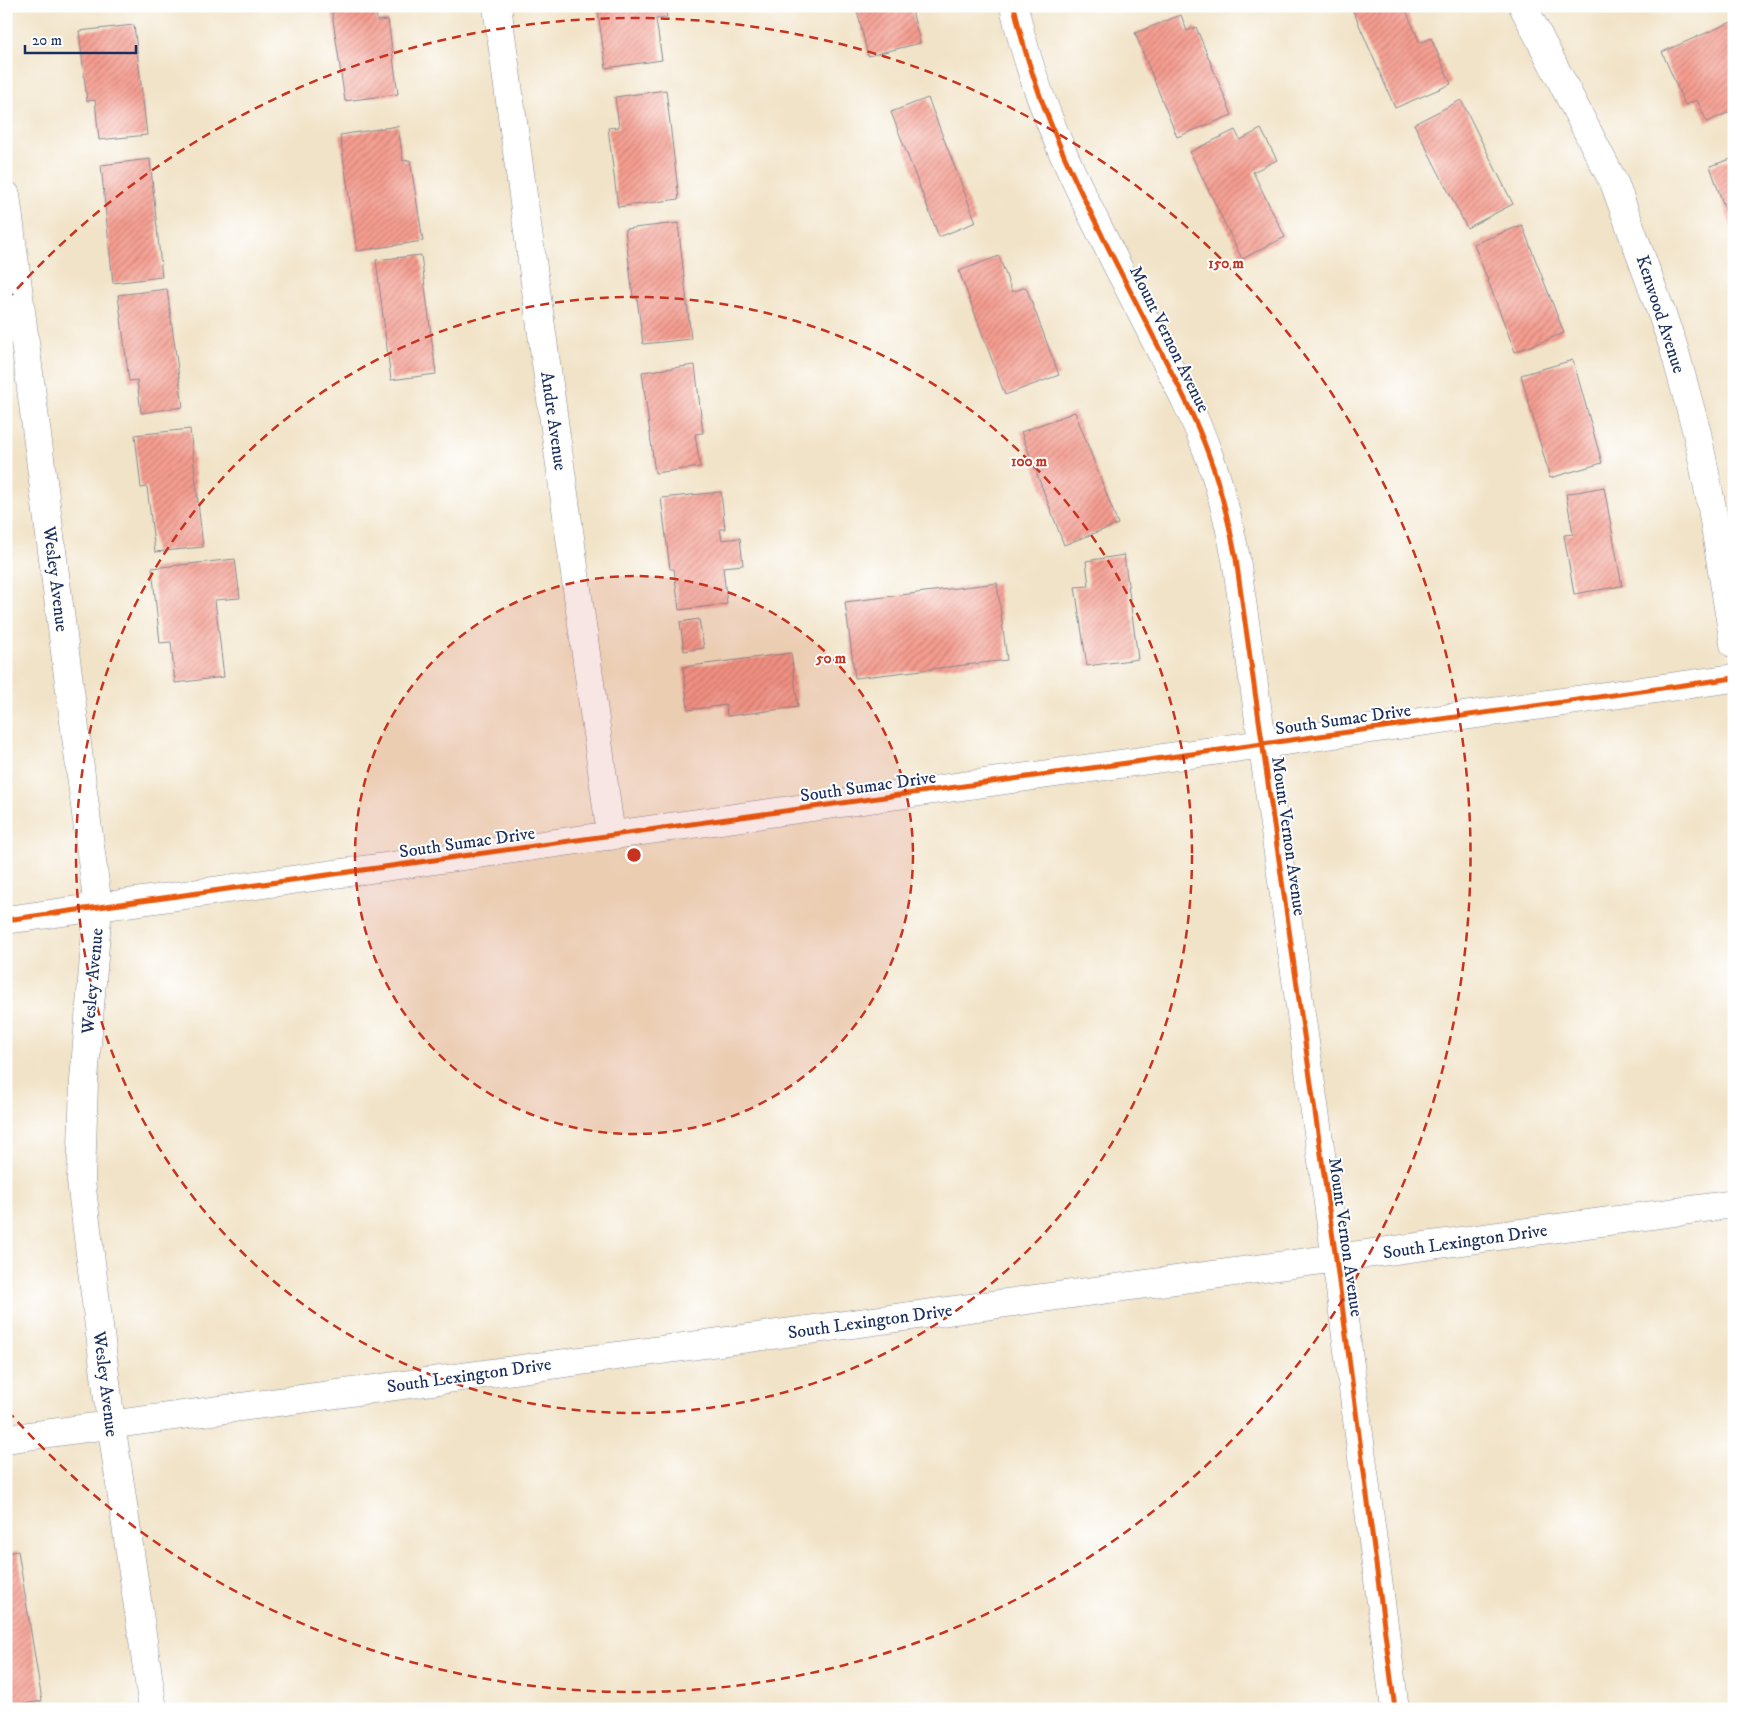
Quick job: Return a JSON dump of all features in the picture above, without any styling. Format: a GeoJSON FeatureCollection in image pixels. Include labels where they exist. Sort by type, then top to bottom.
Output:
{"type":"FeatureCollection","features":[{"type":"Feature","properties":{"kind":"street","name":"Andre Avenue"},"geometry":{"type":"LineString","coordinates":[[497,6],[611,836]]}},
{"type":"Feature","properties":{"kind":"street","name":"Mount Vernon Avenue"},"geometry":{"type":"LineString","coordinates":[[1014,6],[1042,103],[1076,184],[1190,409],[1209,453],[1224,499],[1236,559],[1336,1259],[1396,1709]]}},
{"type":"Feature","properties":{"kind":"street","name":"Kenwood Avenue"},"geometry":{"type":"LineString","coordinates":[[1523,6],[1615,185],[1673,345],[1697,433],[1712,508],[1734,644]]}},
{"type":"Feature","properties":{"kind":"street","name":"Wesley Avenue"},"geometry":{"type":"LineString","coordinates":[[6,195],[98,907],[84,1081],[81,1180],[110,1424],[153,1709]]}},
{"type":"Feature","properties":{"kind":"street","name":"South Sumac Drive"},"geometry":{"type":"LineString","coordinates":[[6,920],[1734,678]]}},
{"type":"Feature","properties":{"kind":"street","name":"South Lexington Drive"},"geometry":{"type":"LineString","coordinates":[[6,1439],[1734,1204]]}},
{"type":"Feature","properties":{"kind":"building"},"geometry":{"type":"Polygon","coordinates":[[[331,6],[376,6],[377,21],[388,20],[398,94],[345,101],[331,6]]]}},
{"type":"Feature","properties":{"kind":"building"},"geometry":{"type":"Polygon","coordinates":[[[597,6],[665,6],[667,18],[656,19],[662,60],[606,68],[597,6]]]}},
{"type":"Feature","properties":{"kind":"building"},"geometry":{"type":"Polygon","coordinates":[[[856,6],[911,6],[920,43],[868,56],[856,6]]]}},
{"type":"Feature","properties":{"kind":"building"},"geometry":{"type":"Polygon","coordinates":[[[1351,6],[1404,6],[1420,43],[1431,38],[1451,84],[1395,108],[1351,6]]]}},
{"type":"Feature","properties":{"kind":"building"},"geometry":{"type":"Polygon","coordinates":[[[1181,15],[1187,31],[1196,27],[1232,115],[1177,137],[1135,33],[1181,15]]]}},
{"type":"Feature","properties":{"kind":"building"},"geometry":{"type":"Polygon","coordinates":[[[1734,21],[1734,110],[1707,122],[1697,100],[1685,105],[1662,52],[1734,21]]]}},
{"type":"Feature","properties":{"kind":"building"},"geometry":{"type":"Polygon","coordinates":[[[134,25],[147,135],[99,140],[95,100],[87,101],[79,31],[134,25]]]}},
{"type":"Feature","properties":{"kind":"building"},"geometry":{"type":"Polygon","coordinates":[[[666,90],[679,199],[618,207],[608,128],[619,127],[615,97],[666,90]]]}},
{"type":"Feature","properties":{"kind":"building"},"geometry":{"type":"Polygon","coordinates":[[[928,98],[976,222],[939,237],[891,112],[928,98]]]}},
{"type":"Feature","properties":{"kind":"building"},"geometry":{"type":"Polygon","coordinates":[[[1461,100],[1513,204],[1467,228],[1414,124],[1461,100]]]}},
{"type":"Feature","properties":{"kind":"building"},"geometry":{"type":"Polygon","coordinates":[[[398,126],[403,161],[410,160],[423,241],[357,251],[340,135],[398,126]]]}},
{"type":"Feature","properties":{"kind":"building"},"geometry":{"type":"Polygon","coordinates":[[[1261,129],[1277,160],[1253,172],[1285,237],[1242,259],[1190,152],[1235,130],[1240,140],[1261,129]]]}},
{"type":"Feature","properties":{"kind":"building"},"geometry":{"type":"Polygon","coordinates":[[[1734,158],[1734,233],[1733,233],[1710,166],[1734,158]]]}},
{"type":"Feature","properties":{"kind":"building"},"geometry":{"type":"Polygon","coordinates":[[[150,159],[162,277],[113,283],[101,165],[150,159]]]}},
{"type":"Feature","properties":{"kind":"building"},"geometry":{"type":"Polygon","coordinates":[[[678,223],[691,339],[643,344],[637,298],[633,298],[625,229],[678,223]]]}},
{"type":"Feature","properties":{"kind":"building"},"geometry":{"type":"Polygon","coordinates":[[[1522,225],[1564,333],[1515,352],[1474,244],[1522,225]]]}},
{"type":"Feature","properties":{"kind":"building"},"geometry":{"type":"Polygon","coordinates":[[[421,255],[436,374],[391,380],[376,260],[421,255]]]}},
{"type":"Feature","properties":{"kind":"building"},"geometry":{"type":"Polygon","coordinates":[[[999,256],[1012,292],[1026,287],[1059,375],[1005,395],[959,271],[999,256]]]}},
{"type":"Feature","properties":{"kind":"building"},"geometry":{"type":"Polygon","coordinates":[[[167,289],[183,407],[141,413],[137,380],[129,381],[118,295],[167,289]]]}},
{"type":"Feature","properties":{"kind":"building"},"geometry":{"type":"Polygon","coordinates":[[[1573,360],[1602,463],[1550,478],[1521,375],[1573,360]]]}},
{"type":"Feature","properties":{"kind":"building"},"geometry":{"type":"Polygon","coordinates":[[[695,365],[703,433],[695,434],[700,467],[655,473],[642,372],[695,365]]]}},
{"type":"Feature","properties":{"kind":"building"},"geometry":{"type":"Polygon","coordinates":[[[1075,412],[1118,524],[1064,545],[1021,432],[1075,412]]]}},
{"type":"Feature","properties":{"kind":"building"},"geometry":{"type":"Polygon","coordinates":[[[190,429],[203,547],[155,552],[147,487],[141,488],[135,435],[190,429]]]}},
{"type":"Feature","properties":{"kind":"building"},"geometry":{"type":"Polygon","coordinates":[[[1604,487],[1622,586],[1574,594],[1564,535],[1573,534],[1566,494],[1604,487]]]}},
{"type":"Feature","properties":{"kind":"building"},"geometry":{"type":"Polygon","coordinates":[[[721,492],[725,529],[720,529],[722,540],[740,538],[743,565],[723,567],[727,604],[679,610],[674,569],[670,569],[661,498],[721,492]]]}},
{"type":"Feature","properties":{"kind":"building"},"geometry":{"type":"Polygon","coordinates":[[[1124,555],[1138,659],[1087,666],[1075,587],[1089,586],[1086,561],[1124,555]]]}},
{"type":"Feature","properties":{"kind":"building"},"geometry":{"type":"Polygon","coordinates":[[[235,559],[240,598],[215,600],[224,677],[175,683],[171,642],[160,643],[152,568],[235,559]]]}},
{"type":"Feature","properties":{"kind":"building"},"geometry":{"type":"Polygon","coordinates":[[[997,583],[1007,660],[855,678],[845,602],[997,583]]]}},
{"type":"Feature","properties":{"kind":"building"},"geometry":{"type":"Polygon","coordinates":[[[699,619],[704,648],[684,651],[680,622],[699,619]]]}},
{"type":"Feature","properties":{"kind":"building"},"geometry":{"type":"Polygon","coordinates":[[[791,653],[798,707],[727,716],[726,705],[688,710],[683,667],[791,653]]]}},
{"type":"Feature","properties":{"kind":"building"},"geometry":{"type":"Polygon","coordinates":[[[18,1551],[42,1701],[6,1707],[6,1553],[18,1551]]]}},
{"type":"Feature","properties":{"kind":"cycle path"},"geometry":{"type":"LineString","coordinates":[[1014,6],[1025,50],[1055,134],[1092,216],[1196,423],[1217,479],[1224,505],[1236,559],[1336,1259],[1395,1709]]}},
{"type":"Feature","properties":{"kind":"cycle path"},"geometry":{"type":"LineString","coordinates":[[6,920],[1734,678]]}}]}
